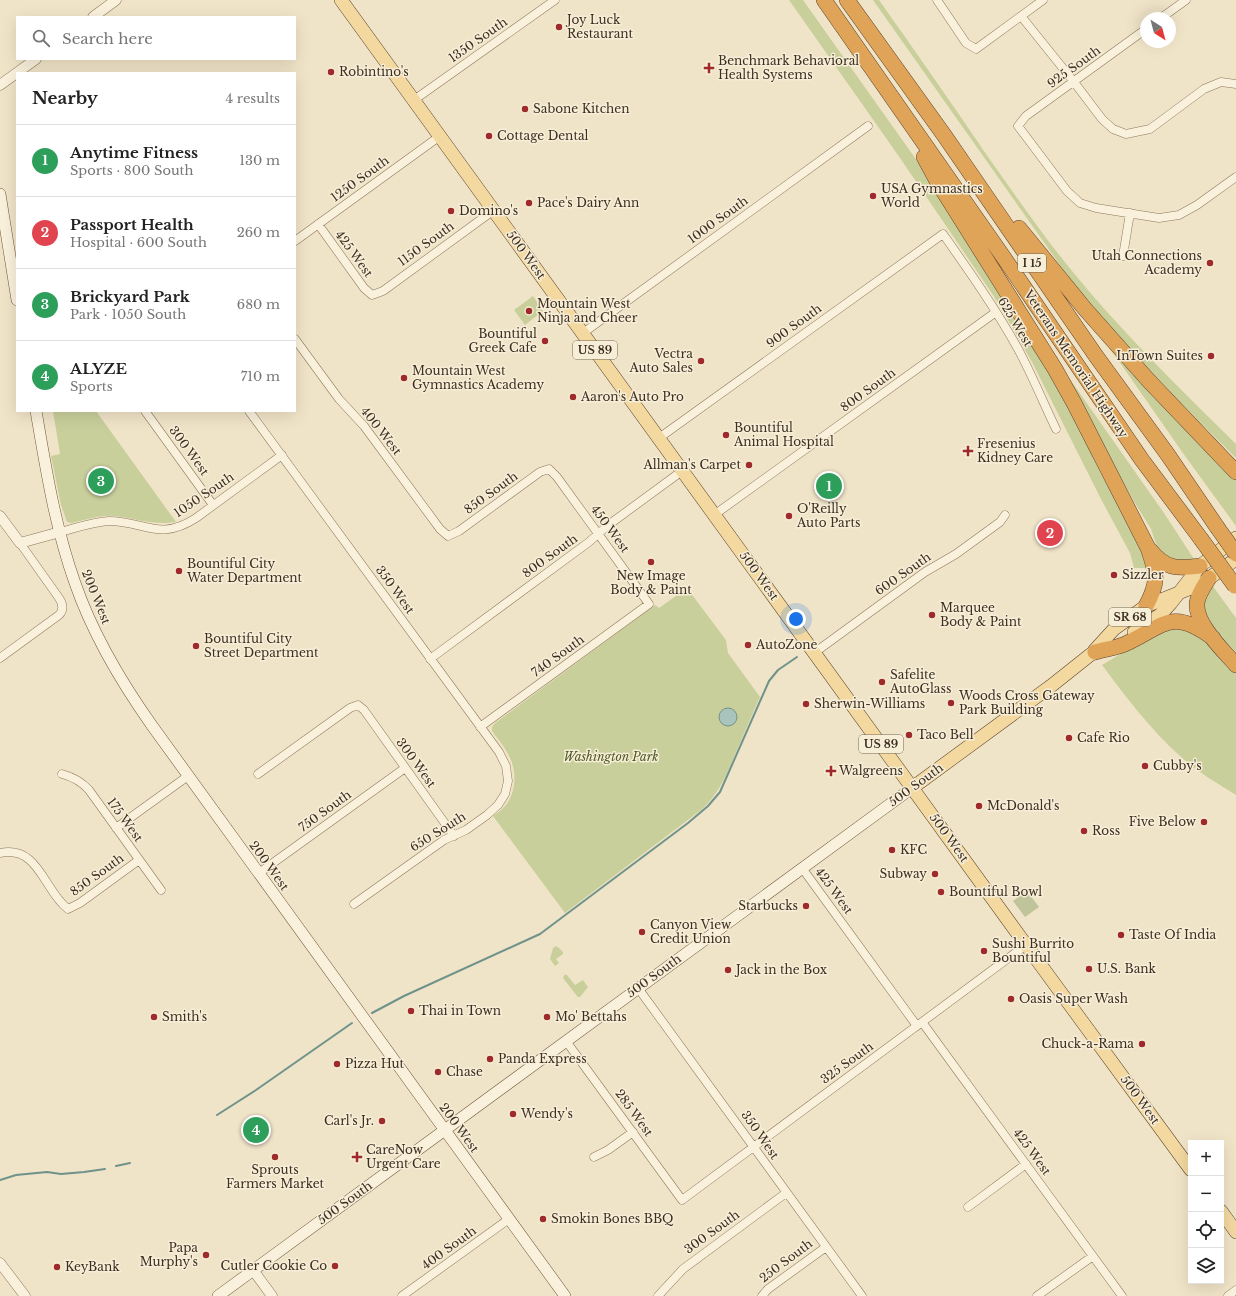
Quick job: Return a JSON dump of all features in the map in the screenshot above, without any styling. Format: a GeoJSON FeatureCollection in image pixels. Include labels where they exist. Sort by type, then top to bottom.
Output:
{"type":"FeatureCollection","features":[{"type":"Feature","properties":{"kind":"highway","name":"Veterans Memorial Highway"},"geometry":{"type":"LineString","coordinates":[[824,0],[1002,255],[1142,460],[1235,587]]}},
{"type":"Feature","properties":{"kind":"highway","name":"Veterans Memorial Highway"},"geometry":{"type":"LineString","coordinates":[[847,0],[944,135],[1096,356],[1168,455],[1236,554]]}},
{"type":"Feature","properties":{"kind":"highway"},"geometry":{"type":"LineString","coordinates":[[895,101],[937,181],[1055,369],[1148,548],[1154,567],[1156,583],[1154,591],[1146,606]]}},
{"type":"Feature","properties":{"kind":"highway"},"geometry":{"type":"LineString","coordinates":[[944,135],[1085,310],[1149,381],[1236,472]]}},
{"type":"Feature","properties":{"kind":"highway"},"geometry":{"type":"LineString","coordinates":[[1216,450],[1236,467]]}},
{"type":"Feature","properties":{"kind":"highway"},"geometry":{"type":"LineString","coordinates":[[1148,548],[1159,560],[1168,566],[1200,566]]}},
{"type":"Feature","properties":{"kind":"highway"},"geometry":{"type":"LineString","coordinates":[[1209,578],[1198,597],[1197,607],[1199,616],[1213,638],[1236,665]]}},
{"type":"Feature","properties":{"kind":"highway"},"geometry":{"type":"LineString","coordinates":[[1092,654],[1125,644],[1160,625],[1170,622],[1188,623],[1213,638]]}},
{"type":"Feature","properties":{"kind":"main road","name":"500 West"},"geometry":{"type":"LineString","coordinates":[[341,0],[1026,945],[1188,1166]]}},
{"type":"Feature","properties":{"kind":"main road"},"geometry":{"type":"LineString","coordinates":[[0,194],[16,294]]}},
{"type":"Feature","properties":{"kind":"main road","name":"200 West"},"geometry":{"type":"LineString","coordinates":[[36,412],[52,500],[75,584],[95,632],[120,679],[188,776],[565,1296]]}},
{"type":"Feature","properties":{"kind":"main road","name":"500 South"},"geometry":{"type":"LineString","coordinates":[[218,1296],[912,788],[1092,654],[1154,620],[1167,608],[1200,566],[1236,538]]}},
{"type":"Feature","properties":{"kind":"main road","name":"500 South"},"geometry":{"type":"LineString","coordinates":[[1092,654],[1114,629],[1146,606],[1201,584],[1236,559]]}},
{"type":"Feature","properties":{"kind":"main road"},"geometry":{"type":"LineString","coordinates":[[1222,1212],[1236,1232]]}},
{"type":"Feature","properties":{"kind":"street"},"geometry":{"type":"LineString","coordinates":[[94,16],[116,0]]}},
{"type":"Feature","properties":{"kind":"street","name":"1350 South"},"geometry":{"type":"LineString","coordinates":[[414,100],[555,0]]}},
{"type":"Feature","properties":{"kind":"street"},"geometry":{"type":"LineString","coordinates":[[937,0],[966,43],[976,49],[1043,0]]}},
{"type":"Feature","properties":{"kind":"street"},"geometry":{"type":"LineString","coordinates":[[1169,12],[1186,0]]}},
{"type":"Feature","properties":{"kind":"street"},"geometry":{"type":"LineString","coordinates":[[1021,16],[1102,119],[1113,129],[1126,134],[1150,129],[1204,90],[1221,82],[1236,84]]}},
{"type":"Feature","properties":{"kind":"street","name":"925 South"},"geometry":{"type":"LineString","coordinates":[[1130,214],[1096,208],[1080,203],[1067,191],[1018,126],[1026,116],[1140,33]]}},
{"type":"Feature","properties":{"kind":"street"},"geometry":{"type":"LineString","coordinates":[[18,72],[35,60]]}},
{"type":"Feature","properties":{"kind":"street"},"geometry":{"type":"LineString","coordinates":[[0,85],[16,73]]}},
{"type":"Feature","properties":{"kind":"street","name":"1000 South"},"geometry":{"type":"LineString","coordinates":[[583,333],[868,126]]}},
{"type":"Feature","properties":{"kind":"street","name":"1250 South"},"geometry":{"type":"LineString","coordinates":[[296,240],[440,136]]}},
{"type":"Feature","properties":{"kind":"street"},"geometry":{"type":"LineString","coordinates":[[1123,256],[1130,214],[1159,218],[1179,215],[1197,205],[1236,177]]}},
{"type":"Feature","properties":{"kind":"street","name":"1150 South"},"geometry":{"type":"LineString","coordinates":[[372,295],[383,291],[494,210]]}},
{"type":"Feature","properties":{"kind":"street","name":"425 West"},"geometry":{"type":"LineString","coordinates":[[318,224],[364,288],[372,295]]}},
{"type":"Feature","properties":{"kind":"street","name":"625 West"},"geometry":{"type":"LineString","coordinates":[[943,234],[996,312],[1024,362],[1056,429]]}},
{"type":"Feature","properties":{"kind":"street","name":"900 South"},"geometry":{"type":"LineString","coordinates":[[659,438],[943,234]]}},
{"type":"Feature","properties":{"kind":"street","name":"800 South"},"geometry":{"type":"LineString","coordinates":[[714,515],[996,312]]}},
{"type":"Feature","properties":{"kind":"street","name":"400 West"},"geometry":{"type":"LineString","coordinates":[[296,340],[335,394],[360,421],[440,529],[448,536]]}},
{"type":"Feature","properties":{"kind":"street","name":"300 West"},"geometry":{"type":"LineString","coordinates":[[146,412],[213,505]]}},
{"type":"Feature","properties":{"kind":"street","name":"350 West"},"geometry":{"type":"LineString","coordinates":[[250,412],[503,759],[508,773],[507,788]]}},
{"type":"Feature","properties":{"kind":"street","name":"1050 South"},"geometry":{"type":"LineString","coordinates":[[60,532],[92,523],[108,522],[123,523],[159,530],[167,530],[182,526],[282,455]]}},
{"type":"Feature","properties":{"kind":"street","name":"850 South"},"geometry":{"type":"LineString","coordinates":[[448,536],[459,531],[540,472],[549,469]]}},
{"type":"Feature","properties":{"kind":"street","name":"450 West"},"geometry":{"type":"LineString","coordinates":[[549,469],[557,477],[649,604]]}},
{"type":"Feature","properties":{"kind":"street","name":"800 South"},"geometry":{"type":"LineString","coordinates":[[430,659],[589,542],[607,526],[682,471]]}},
{"type":"Feature","properties":{"kind":"street","name":"600 South"},"geometry":{"type":"LineString","coordinates":[[814,653],[925,572],[962,550],[1000,522],[1005,515]]}},
{"type":"Feature","properties":{"kind":"street"},"geometry":{"type":"LineString","coordinates":[[0,516],[62,603],[62,609],[59,615],[0,658]]}},
{"type":"Feature","properties":{"kind":"street"},"geometry":{"type":"LineString","coordinates":[[20,543],[60,532]]}},
{"type":"Feature","properties":{"kind":"street","name":"740 South"},"geometry":{"type":"LineString","coordinates":[[480,727],[649,604]]}},
{"type":"Feature","properties":{"kind":"street","name":"300 West"},"geometry":{"type":"LineString","coordinates":[[258,774],[350,708],[358,705],[364,710],[454,836]]}},
{"type":"Feature","properties":{"kind":"street","name":"750 South"},"geometry":{"type":"LineString","coordinates":[[259,873],[405,768]]}},
{"type":"Feature","properties":{"kind":"street","name":"175 West"},"geometry":{"type":"LineString","coordinates":[[62,774],[70,776],[84,785],[161,890]]}},
{"type":"Feature","properties":{"kind":"street"},"geometry":{"type":"LineString","coordinates":[[116,828],[188,776]]}},
{"type":"Feature","properties":{"kind":"street","name":"650 South"},"geometry":{"type":"LineString","coordinates":[[354,904],[444,840],[466,830],[494,809],[502,800],[507,788]]}},
{"type":"Feature","properties":{"kind":"street","name":"850 South"},"geometry":{"type":"LineString","coordinates":[[0,853],[14,852],[22,855],[33,863],[59,900],[68,908],[80,903],[139,860]]}},
{"type":"Feature","properties":{"kind":"street","name":"425 West"},"geometry":{"type":"LineString","coordinates":[[802,868],[1026,1164],[1122,1296]]}},
{"type":"Feature","properties":{"kind":"street","name":"325 South"},"geometry":{"type":"LineString","coordinates":[[682,1200],[1026,945]]}},
{"type":"Feature","properties":{"kind":"street","name":"350 West"},"geometry":{"type":"LineString","coordinates":[[638,988],[862,1296]]}},
{"type":"Feature","properties":{"kind":"street","name":"285 West"},"geometry":{"type":"LineString","coordinates":[[566,1041],[682,1200]]}},
{"type":"Feature","properties":{"kind":"street"},"geometry":{"type":"LineString","coordinates":[[594,1157],[608,1150],[633,1132]]}},
{"type":"Feature","properties":{"kind":"street"},"geometry":{"type":"LineString","coordinates":[[968,1207],[1026,1164]]}},
{"type":"Feature","properties":{"kind":"street","name":"300 South"},"geometry":{"type":"LineString","coordinates":[[658,1296],[683,1269],[786,1193]]}},
{"type":"Feature","properties":{"kind":"street","name":"400 South"},"geometry":{"type":"LineString","coordinates":[[402,1296],[509,1219]]}},
{"type":"Feature","properties":{"kind":"street","name":"250 South"},"geometry":{"type":"LineString","coordinates":[[762,1296],[768,1289],[826,1247]]}},
{"type":"Feature","properties":{"kind":"street"},"geometry":{"type":"LineString","coordinates":[[1037,1296],[1093,1256]]}},
{"type":"Feature","properties":{"kind":"street"},"geometry":{"type":"LineString","coordinates":[[0,1263],[25,1296]]}},
{"type":"Feature","properties":{"kind":"street"},"geometry":{"type":"LineString","coordinates":[[253,1270],[272,1296]]}},
{"type":"Feature","properties":{"kind":"street"},"geometry":{"type":"LineString","coordinates":[[1228,1296],[1236,1290]]}},
{"type":"Feature","properties":{"kind":"green space"},"geometry":{"type":"Polygon","coordinates":[[[789,0],[803,0],[925,172],[1056,381],[1101,474],[1152,567],[1134,568],[1130,553],[1033,364],[993,295],[900,158],[789,0]]]}},
{"type":"Feature","properties":{"kind":"green space"},"geometry":{"type":"Polygon","coordinates":[[[873,0],[879,0],[1016,197],[1068,266],[1128,335],[1236,444],[1236,458],[1153,374],[1074,285],[873,0]]]}},
{"type":"Feature","properties":{"kind":"green space","name":"Mountain West Ninja and Cheer"},"geometry":{"type":"Polygon","coordinates":[[[533,296],[543,311],[525,325],[514,310],[533,296]]]}},
{"type":"Feature","properties":{"kind":"green space"},"geometry":{"type":"Polygon","coordinates":[[[1109,345],[1236,477],[1236,526],[1185,456],[1109,345]]]}},
{"type":"Feature","properties":{"kind":"green space"},"geometry":{"type":"Polygon","coordinates":[[[1060,365],[1164,513],[1194,559],[1173,561],[1158,550],[1151,529],[1133,500],[1060,365]]]}},
{"type":"Feature","properties":{"kind":"green space"},"geometry":{"type":"Polygon","coordinates":[[[53,412],[97,412],[176,522],[160,523],[114,516],[104,516],[72,523],[67,522],[61,505],[51,456],[60,454],[53,412]]]}},
{"type":"Feature","properties":{"kind":"green space"},"geometry":{"type":"Polygon","coordinates":[[[1212,585],[1236,618],[1236,652],[1214,628],[1204,613],[1202,601],[1212,585]]]}},
{"type":"Feature","properties":{"kind":"green space","name":"Washington Park"},"geometry":{"type":"Polygon","coordinates":[[[687,588],[726,640],[728,653],[760,697],[726,775],[718,790],[708,803],[701,810],[565,913],[493,816],[505,806],[512,794],[514,787],[514,773],[511,760],[505,748],[492,731],[492,727],[495,723],[655,605],[659,608],[687,588]]]}},
{"type":"Feature","properties":{"kind":"green space"},"geometry":{"type":"Polygon","coordinates":[[[1179,626],[1204,636],[1236,673],[1236,795],[1193,767],[1169,746],[1139,712],[1102,665],[1154,634],[1179,626]]]}},
{"type":"Feature","properties":{"kind":"green space"},"geometry":{"type":"Polygon","coordinates":[[[1027,891],[1039,907],[1025,917],[1013,901],[1027,891]]]}},
{"type":"Feature","properties":{"kind":"green space"},"geometry":{"type":"Polygon","coordinates":[[[556,946],[563,952],[563,954],[556,959],[559,963],[555,966],[550,959],[553,948],[556,946]]]}},
{"type":"Feature","properties":{"kind":"green space"},"geometry":{"type":"Polygon","coordinates":[[[565,974],[575,985],[583,980],[588,987],[580,997],[577,996],[563,978],[565,974]]]}},
{"type":"Feature","properties":{"kind":"water"},"geometry":{"type":"Polygon","coordinates":[[[724,708],[732,708],[737,713],[735,724],[732,726],[724,726],[719,721],[719,713],[724,708]]]}},
{"type":"Feature","properties":{"kind":"waterway"},"geometry":{"type":"LineString","coordinates":[[372,1013],[404,996],[540,934],[688,823],[708,806],[720,792],[769,681],[778,670],[797,657]]}},
{"type":"Feature","properties":{"kind":"waterway"},"geometry":{"type":"LineString","coordinates":[[217,1115],[256,1090],[352,1023]]}},
{"type":"Feature","properties":{"kind":"waterway"},"geometry":{"type":"LineString","coordinates":[[116,1166],[130,1163]]}},
{"type":"Feature","properties":{"kind":"waterway"},"geometry":{"type":"LineString","coordinates":[[0,1180],[16,1175],[47,1172],[61,1174],[105,1169]]}},
{"type":"Feature","properties":{"kind":"place","name":"Joy Luck Restaurant"},"geometry":{"type":"Point","coordinates":[559,27]}},
{"type":"Feature","properties":{"kind":"place","name":"Benchmark Behavioral Health Systems"},"geometry":{"type":"Point","coordinates":[709,68]}},
{"type":"Feature","properties":{"kind":"place","name":"Robintino's"},"geometry":{"type":"Point","coordinates":[331,72]}},
{"type":"Feature","properties":{"kind":"place","name":"Sabone Kitchen"},"geometry":{"type":"Point","coordinates":[525,109]}},
{"type":"Feature","properties":{"kind":"place","name":"Cottage Dental"},"geometry":{"type":"Point","coordinates":[489,136]}},
{"type":"Feature","properties":{"kind":"place","name":"USA Gymnastics World"},"geometry":{"type":"Point","coordinates":[873,196]}},
{"type":"Feature","properties":{"kind":"place","name":"Pace's Dairy Ann"},"geometry":{"type":"Point","coordinates":[529,203]}},
{"type":"Feature","properties":{"kind":"place","name":"Domino's"},"geometry":{"type":"Point","coordinates":[451,211]}},
{"type":"Feature","properties":{"kind":"place","name":"Utah Connections Academy"},"geometry":{"type":"Point","coordinates":[1210,263]}},
{"type":"Feature","properties":{"kind":"place","name":"Mountain West Ninja and Cheer"},"geometry":{"type":"Point","coordinates":[529,311]}},
{"type":"Feature","properties":{"kind":"place","name":"Bountiful Greek Cafe"},"geometry":{"type":"Point","coordinates":[545,341]}},
{"type":"Feature","properties":{"kind":"place","name":"InTown Suites"},"geometry":{"type":"Point","coordinates":[1211,356]}},
{"type":"Feature","properties":{"kind":"place","name":"Vectra Auto Sales"},"geometry":{"type":"Point","coordinates":[701,361]}},
{"type":"Feature","properties":{"kind":"place","name":"Mountain West Gymnastics Academy"},"geometry":{"type":"Point","coordinates":[404,378]}},
{"type":"Feature","properties":{"kind":"place","name":"Aaron's Auto Pro"},"geometry":{"type":"Point","coordinates":[573,397]}},
{"type":"Feature","properties":{"kind":"place","name":"Bountiful Animal Hospital"},"geometry":{"type":"Point","coordinates":[726,435]}},
{"type":"Feature","properties":{"kind":"place","name":"Fresenius Kidney Care"},"geometry":{"type":"Point","coordinates":[968,451]}},
{"type":"Feature","properties":{"kind":"place","name":"Allman's Carpet"},"geometry":{"type":"Point","coordinates":[749,465]}},
{"type":"Feature","properties":{"kind":"place","name":"Brickyard Park"},"geometry":{"type":"Point","coordinates":[101,481]}},
{"type":"Feature","properties":{"kind":"place","name":"Anytime Fitness"},"geometry":{"type":"Point","coordinates":[829,486]}},
{"type":"Feature","properties":{"kind":"place","name":"O'Reilly Auto Parts"},"geometry":{"type":"Point","coordinates":[789,516]}},
{"type":"Feature","properties":{"kind":"place","name":"Passport Health"},"geometry":{"type":"Point","coordinates":[1050,533]}},
{"type":"Feature","properties":{"kind":"place","name":"New Image Body & Paint"},"geometry":{"type":"Point","coordinates":[651,562]}},
{"type":"Feature","properties":{"kind":"place","name":"Bountiful City Water Department"},"geometry":{"type":"Point","coordinates":[179,571]}},
{"type":"Feature","properties":{"kind":"place","name":"Sizzler"},"geometry":{"type":"Point","coordinates":[1114,575]}},
{"type":"Feature","properties":{"kind":"place","name":"Marquee Body & Paint"},"geometry":{"type":"Point","coordinates":[932,615]}},
{"type":"Feature","properties":{"kind":"place","name":"AutoZone"},"geometry":{"type":"Point","coordinates":[748,645]}},
{"type":"Feature","properties":{"kind":"place","name":"Bountiful City Street Department"},"geometry":{"type":"Point","coordinates":[196,646]}},
{"type":"Feature","properties":{"kind":"place","name":"Safelite AutoGlass"},"geometry":{"type":"Point","coordinates":[882,682]}},
{"type":"Feature","properties":{"kind":"place","name":"Woods Cross Gateway Park Building"},"geometry":{"type":"Point","coordinates":[951,703]}},
{"type":"Feature","properties":{"kind":"place","name":"Sherwin-Williams"},"geometry":{"type":"Point","coordinates":[806,704]}},
{"type":"Feature","properties":{"kind":"place","name":"Taco Bell"},"geometry":{"type":"Point","coordinates":[909,735]}},
{"type":"Feature","properties":{"kind":"place","name":"Cafe Rio"},"geometry":{"type":"Point","coordinates":[1069,738]}},
{"type":"Feature","properties":{"kind":"place","name":"Cubby's"},"geometry":{"type":"Point","coordinates":[1145,766]}},
{"type":"Feature","properties":{"kind":"place","name":"Walgreens"},"geometry":{"type":"Point","coordinates":[831,771]}},
{"type":"Feature","properties":{"kind":"place","name":"McDonald's"},"geometry":{"type":"Point","coordinates":[979,806]}},
{"type":"Feature","properties":{"kind":"place","name":"Five Below"},"geometry":{"type":"Point","coordinates":[1204,822]}},
{"type":"Feature","properties":{"kind":"place","name":"Ross"},"geometry":{"type":"Point","coordinates":[1084,831]}},
{"type":"Feature","properties":{"kind":"place","name":"KFC"},"geometry":{"type":"Point","coordinates":[892,850]}},
{"type":"Feature","properties":{"kind":"place","name":"Subway"},"geometry":{"type":"Point","coordinates":[935,874]}},
{"type":"Feature","properties":{"kind":"place","name":"Bountiful Bowl"},"geometry":{"type":"Point","coordinates":[941,892]}},
{"type":"Feature","properties":{"kind":"place","name":"Starbucks"},"geometry":{"type":"Point","coordinates":[806,906]}},
{"type":"Feature","properties":{"kind":"place","name":"Canyon View Credit Union"},"geometry":{"type":"Point","coordinates":[642,932]}},
{"type":"Feature","properties":{"kind":"place","name":"Taste Of India"},"geometry":{"type":"Point","coordinates":[1121,935]}},
{"type":"Feature","properties":{"kind":"place","name":"Sushi Burrito Bountiful"},"geometry":{"type":"Point","coordinates":[984,951]}},
{"type":"Feature","properties":{"kind":"place","name":"U.S. Bank"},"geometry":{"type":"Point","coordinates":[1089,969]}},
{"type":"Feature","properties":{"kind":"place","name":"Jack in the Box"},"geometry":{"type":"Point","coordinates":[728,970]}},
{"type":"Feature","properties":{"kind":"place","name":"Oasis Super Wash"},"geometry":{"type":"Point","coordinates":[1011,999]}},
{"type":"Feature","properties":{"kind":"place","name":"Thai in Town"},"geometry":{"type":"Point","coordinates":[411,1011]}},
{"type":"Feature","properties":{"kind":"place","name":"Smith's"},"geometry":{"type":"Point","coordinates":[154,1017]}},
{"type":"Feature","properties":{"kind":"place","name":"Mo' Bettahs"},"geometry":{"type":"Point","coordinates":[547,1017]}},
{"type":"Feature","properties":{"kind":"place","name":"Chuck-a-Rama"},"geometry":{"type":"Point","coordinates":[1142,1044]}},
{"type":"Feature","properties":{"kind":"place","name":"Panda Express"},"geometry":{"type":"Point","coordinates":[490,1059]}},
{"type":"Feature","properties":{"kind":"place","name":"Pizza Hut"},"geometry":{"type":"Point","coordinates":[337,1064]}},
{"type":"Feature","properties":{"kind":"place","name":"Chase"},"geometry":{"type":"Point","coordinates":[438,1072]}},
{"type":"Feature","properties":{"kind":"place","name":"Wendy's"},"geometry":{"type":"Point","coordinates":[513,1114]}},
{"type":"Feature","properties":{"kind":"place","name":"Carl's Jr."},"geometry":{"type":"Point","coordinates":[382,1121]}},
{"type":"Feature","properties":{"kind":"place","name":"ALYZE"},"geometry":{"type":"Point","coordinates":[256,1130]}},
{"type":"Feature","properties":{"kind":"place","name":"Sprouts Farmers Market"},"geometry":{"type":"Point","coordinates":[275,1157]}},
{"type":"Feature","properties":{"kind":"place","name":"CareNow Urgent Care"},"geometry":{"type":"Point","coordinates":[357,1157]}},
{"type":"Feature","properties":{"kind":"place","name":"Smokin Bones BBQ"},"geometry":{"type":"Point","coordinates":[543,1219]}},
{"type":"Feature","properties":{"kind":"place","name":"Papa Murphy's"},"geometry":{"type":"Point","coordinates":[206,1255]}},
{"type":"Feature","properties":{"kind":"place","name":"Cutler Cookie Co"},"geometry":{"type":"Point","coordinates":[335,1266]}},
{"type":"Feature","properties":{"kind":"place","name":"KeyBank"},"geometry":{"type":"Point","coordinates":[57,1267]}}]}
